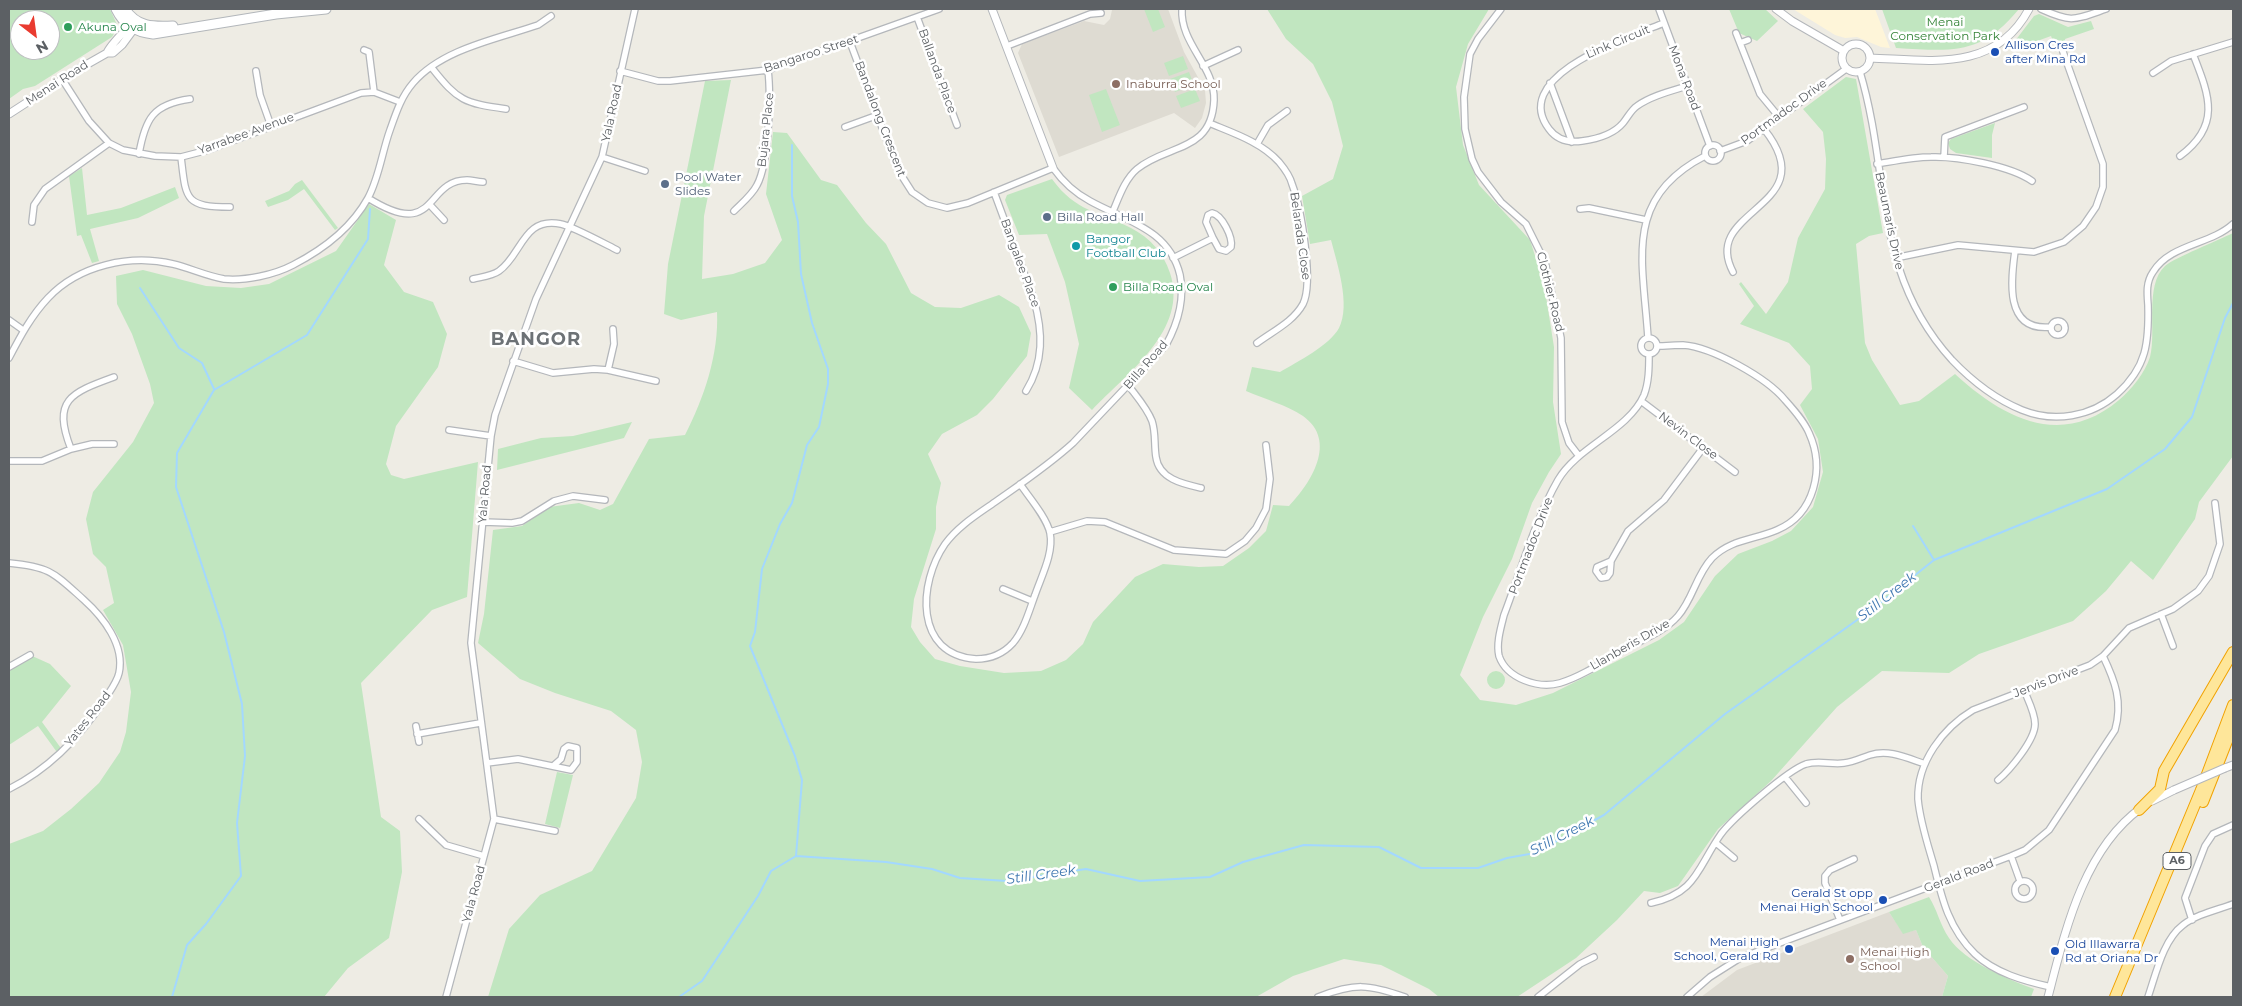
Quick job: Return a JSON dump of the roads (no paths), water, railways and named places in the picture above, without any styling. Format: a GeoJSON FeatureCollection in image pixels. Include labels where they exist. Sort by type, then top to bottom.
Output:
{"type":"FeatureCollection","features":[{"type":"Feature","properties":{"kind":"highway"},"geometry":{"type":"LineString","coordinates":[[2139,810],[2160,789],[2164,771],[2233,652]]}},
{"type":"Feature","properties":{"kind":"highway","name":"A6"},"geometry":{"type":"LineString","coordinates":[[2116,997],[2201,790],[2233,705]]}},
{"type":"Feature","properties":{"kind":"highway","name":"A6"},"geometry":{"type":"LineString","coordinates":[[2122,997],[2181,850],[2218,769],[2233,726]]}},
{"type":"Feature","properties":{"kind":"main road"},"geometry":{"type":"LineString","coordinates":[[116,9],[134,25],[158,34],[204,25],[326,9]]}},
{"type":"Feature","properties":{"kind":"main road"},"geometry":{"type":"LineString","coordinates":[[125,9],[134,25]]}},
{"type":"Feature","properties":{"kind":"street","name":"Yala Road"},"geometry":{"type":"LineString","coordinates":[[446,997],[494,819],[471,643],[491,436],[495,415],[536,299],[602,157],[635,9]]}},
{"type":"Feature","properties":{"kind":"street","name":"Bangaroo Street"},"geometry":{"type":"LineString","coordinates":[[620,72],[658,81],[670,81],[768,70],[939,9]]}},
{"type":"Feature","properties":{"kind":"street","name":"Billa Road"},"geometry":{"type":"LineString","coordinates":[[992,9],[1053,168],[1062,180],[1081,196],[1140,223],[1157,235],[1177,266],[1181,290],[1181,305],[1174,331],[1166,344],[1073,443],[971,519],[944,545],[934,564],[926,596],[926,622],[934,637],[945,649],[961,658],[986,659],[1002,653],[1013,643],[1021,630],[1046,563],[1050,532]]}},
{"type":"Feature","properties":{"kind":"street"},"geometry":{"type":"LineString","coordinates":[[1113,211],[1121,192],[1137,169],[1145,163],[1192,143],[1209,123],[1214,95],[1203,66],[1186,38],[1182,9]]}},
{"type":"Feature","properties":{"kind":"street","name":"Clothier Road"},"geometry":{"type":"LineString","coordinates":[[1501,9],[1485,28],[1470,54],[1464,97],[1466,129],[1472,159],[1478,172],[1497,198],[1526,224],[1545,262],[1561,338],[1562,422],[1569,443],[1579,456]]}},
{"type":"Feature","properties":{"kind":"street","name":"Mona Road"},"geometry":{"type":"LineString","coordinates":[[1659,9],[1710,146]]}},
{"type":"Feature","properties":{"kind":"street"},"geometry":{"type":"LineString","coordinates":[[1776,9],[1792,21],[1844,50]]}},
{"type":"Feature","properties":{"kind":"street"},"geometry":{"type":"LineString","coordinates":[[1870,58],[1944,60],[1971,57],[1988,50],[2006,38],[2023,20],[2029,9]]}},
{"type":"Feature","properties":{"kind":"street"},"geometry":{"type":"LineString","coordinates":[[2041,9],[2062,19],[2070,20],[2106,9]]}},
{"type":"Feature","properties":{"kind":"street"},"geometry":{"type":"LineString","coordinates":[[1006,46],[1090,14],[1101,14]]}},
{"type":"Feature","properties":{"kind":"street"},"geometry":{"type":"LineString","coordinates":[[9,358],[23,330],[47,299],[60,287],[98,267],[146,260],[173,264],[225,279],[261,276],[291,266],[325,247],[355,218],[368,198],[400,102],[413,82],[432,68],[460,52],[538,25],[551,16]]}},
{"type":"Feature","properties":{"kind":"street","name":"Ballanda Place"},"geometry":{"type":"LineString","coordinates":[[917,17],[957,125]]}},
{"type":"Feature","properties":{"kind":"street","name":"Link Circuit"},"geometry":{"type":"LineString","coordinates":[[1550,84],[1581,58],[1597,49],[1664,23]]}},
{"type":"Feature","properties":{"kind":"street","name":"Menai Road"},"geometry":{"type":"LineString","coordinates":[[9,114],[62,79],[107,53],[118,49],[134,25]]}},
{"type":"Feature","properties":{"kind":"street"},"geometry":{"type":"LineString","coordinates":[[1736,33],[1760,94],[1779,117]]}},
{"type":"Feature","properties":{"kind":"street"},"geometry":{"type":"LineString","coordinates":[[1740,44],[1748,40]]}},
{"type":"Feature","properties":{"kind":"street","name":"Bandalong Crescent"},"geometry":{"type":"LineString","coordinates":[[850,42],[898,170],[912,192],[928,203],[947,208],[994,192],[1053,168]]}},
{"type":"Feature","properties":{"kind":"street"},"geometry":{"type":"LineString","coordinates":[[2153,73],[2171,61],[2233,42]]}},
{"type":"Feature","properties":{"kind":"street"},"geometry":{"type":"LineString","coordinates":[[1854,44],[1862,45],[1868,50],[1869,65],[1860,72],[1854,73],[1846,69],[1842,60],[1844,50],[1854,44]]}},
{"type":"Feature","properties":{"kind":"street"},"geometry":{"type":"LineString","coordinates":[[1895,258],[1958,245],[2034,252],[2050,248],[2076,234],[2096,207],[2103,187],[2103,164],[2062,49]]}},
{"type":"Feature","properties":{"kind":"street"},"geometry":{"type":"LineString","coordinates":[[364,50],[369,52],[374,92],[400,102]]}},
{"type":"Feature","properties":{"kind":"street"},"geometry":{"type":"LineString","coordinates":[[1203,66],[1238,50]]}},
{"type":"Feature","properties":{"kind":"street"},"geometry":{"type":"LineString","coordinates":[[2180,156],[2199,138],[2208,118],[2208,95],[2193,54]]}},
{"type":"Feature","properties":{"kind":"street"},"geometry":{"type":"LineString","coordinates":[[432,68],[448,88],[461,99],[476,105],[506,109]]}},
{"type":"Feature","properties":{"kind":"street","name":"Portmadoc Drive"},"geometry":{"type":"LineString","coordinates":[[1720,151],[1747,141],[1846,69]]}},
{"type":"Feature","properties":{"kind":"street","name":"Bujara Place"},"geometry":{"type":"LineString","coordinates":[[734,211],[754,190],[762,169],[770,89],[768,70]]}},
{"type":"Feature","properties":{"kind":"street"},"geometry":{"type":"LineString","coordinates":[[256,71],[260,95],[271,126]]}},
{"type":"Feature","properties":{"kind":"street","name":"Beaumaris Drive"},"geometry":{"type":"LineString","coordinates":[[1860,72],[1895,258],[1912,301],[1926,327],[1962,370],[1990,394],[2014,407],[2033,414],[2063,417],[2092,410],[2118,394],[2138,369],[2147,349],[2148,282],[2161,262],[2177,252],[2218,235],[2233,224]]}},
{"type":"Feature","properties":{"kind":"street","name":"Yarrabee Avenue"},"geometry":{"type":"LineString","coordinates":[[62,79],[89,121],[109,143],[122,150],[139,154],[181,157],[208,150],[349,97],[374,92]]}},
{"type":"Feature","properties":{"kind":"street"},"geometry":{"type":"LineString","coordinates":[[1550,84],[1572,142]]}},
{"type":"Feature","properties":{"kind":"street"},"geometry":{"type":"LineString","coordinates":[[1550,84],[1542,102],[1544,120],[1557,136],[1572,142],[1611,133],[1642,103],[1687,86]]}},
{"type":"Feature","properties":{"kind":"street"},"geometry":{"type":"LineString","coordinates":[[139,154],[148,120],[158,108],[174,101],[190,99]]}},
{"type":"Feature","properties":{"kind":"street"},"geometry":{"type":"LineString","coordinates":[[1944,157],[1945,137],[2024,107]]}},
{"type":"Feature","properties":{"kind":"street"},"geometry":{"type":"LineString","coordinates":[[1257,144],[1268,125],[1287,111]]}},
{"type":"Feature","properties":{"kind":"street"},"geometry":{"type":"LineString","coordinates":[[845,127],[878,116]]}},
{"type":"Feature","properties":{"kind":"street","name":"Belarada Close"},"geometry":{"type":"LineString","coordinates":[[1209,123],[1257,144],[1278,161],[1292,183],[1308,283],[1305,297],[1298,311],[1287,322],[1257,343]]}},
{"type":"Feature","properties":{"kind":"street"},"geometry":{"type":"LineString","coordinates":[[1733,272],[1727,260],[1730,239],[1746,217],[1774,192],[1780,180],[1782,163],[1779,151],[1764,129]]}},
{"type":"Feature","properties":{"kind":"street"},"geometry":{"type":"LineString","coordinates":[[32,222],[34,205],[44,189],[109,143]]}},
{"type":"Feature","properties":{"kind":"street"},"geometry":{"type":"LineString","coordinates":[[1710,146],[1715,146],[1720,151],[1720,156],[1715,161],[1710,161],[1705,156],[1706,149],[1710,146]]}},
{"type":"Feature","properties":{"kind":"street"},"geometry":{"type":"LineString","coordinates":[[1648,338],[1642,242],[1646,220],[1655,198],[1669,180],[1688,165],[1705,156]]}},
{"type":"Feature","properties":{"kind":"street"},"geometry":{"type":"LineString","coordinates":[[181,157],[187,194],[194,202],[204,207],[230,208]]}},
{"type":"Feature","properties":{"kind":"street"},"geometry":{"type":"LineString","coordinates":[[602,157],[645,171]]}},
{"type":"Feature","properties":{"kind":"street"},"geometry":{"type":"LineString","coordinates":[[1877,164],[1918,158],[1944,157],[2018,174],[2032,182]]}},
{"type":"Feature","properties":{"kind":"street"},"geometry":{"type":"LineString","coordinates":[[368,198],[393,212],[406,214],[418,212],[430,205],[452,184],[466,179],[483,182]]}},
{"type":"Feature","properties":{"kind":"street","name":"Bangalee Place"},"geometry":{"type":"LineString","coordinates":[[994,192],[1039,318],[1042,340],[1040,360],[1035,375],[1026,391]]}},
{"type":"Feature","properties":{"kind":"street"},"geometry":{"type":"LineString","coordinates":[[430,205],[444,220]]}},
{"type":"Feature","properties":{"kind":"street"},"geometry":{"type":"LineString","coordinates":[[1580,209],[1589,208],[1646,220]]}},
{"type":"Feature","properties":{"kind":"street"},"geometry":{"type":"LineString","coordinates":[[1212,213],[1222,220],[1231,241],[1231,247],[1226,252],[1219,249],[1213,238],[1206,222],[1206,218],[1212,213]]}},
{"type":"Feature","properties":{"kind":"street"},"geometry":{"type":"LineString","coordinates":[[473,279],[497,273],[507,265],[532,229],[547,222],[564,224],[617,250]]}},
{"type":"Feature","properties":{"kind":"street"},"geometry":{"type":"LineString","coordinates":[[1173,258],[1213,238]]}},
{"type":"Feature","properties":{"kind":"street"},"geometry":{"type":"LineString","coordinates":[[2015,251],[2010,284],[2014,305],[2027,321],[2035,325],[2051,327]]}},
{"type":"Feature","properties":{"kind":"street"},"geometry":{"type":"LineString","coordinates":[[9,320],[23,330]]}},
{"type":"Feature","properties":{"kind":"street"},"geometry":{"type":"LineString","coordinates":[[608,370],[614,344],[613,329]]}},
{"type":"Feature","properties":{"kind":"street"},"geometry":{"type":"LineString","coordinates":[[1648,338],[1653,339],[1657,346],[1656,350],[1649,354],[1642,350],[1641,345],[1643,340],[1648,338]]}},
{"type":"Feature","properties":{"kind":"street","name":"Llanberis Drive"},"geometry":{"type":"LineString","coordinates":[[1500,656],[1513,673],[1526,681],[1549,685],[1570,679],[1659,631],[1678,616],[1700,573],[1711,559],[1738,541],[1767,534],[1785,526],[1800,512],[1813,492],[1817,463],[1815,448],[1801,418],[1781,394],[1759,377],[1705,351],[1684,345],[1657,346]]}},
{"type":"Feature","properties":{"kind":"street","name":"Portmadoc Drive"},"geometry":{"type":"LineString","coordinates":[[1500,656],[1499,634],[1504,615],[1547,500],[1566,468],[1631,414],[1641,401],[1648,380],[1649,354]]}},
{"type":"Feature","properties":{"kind":"street"},"geometry":{"type":"LineString","coordinates":[[514,361],[553,373],[594,369],[608,370],[656,381]]}},
{"type":"Feature","properties":{"kind":"street"},"geometry":{"type":"LineString","coordinates":[[71,449],[64,430],[63,410],[73,396],[87,387],[114,377]]}},
{"type":"Feature","properties":{"kind":"street"},"geometry":{"type":"LineString","coordinates":[[1128,386],[1145,406],[1153,423],[1156,459],[1165,474],[1180,484],[1201,488]]}},
{"type":"Feature","properties":{"kind":"street","name":"Nevin Close"},"geometry":{"type":"LineString","coordinates":[[1641,401],[1735,472]]}},
{"type":"Feature","properties":{"kind":"street"},"geometry":{"type":"LineString","coordinates":[[449,430],[491,436]]}},
{"type":"Feature","properties":{"kind":"street"},"geometry":{"type":"LineString","coordinates":[[9,461],[42,461],[71,449],[92,444],[114,444]]}},
{"type":"Feature","properties":{"kind":"street"},"geometry":{"type":"LineString","coordinates":[[1020,484],[1050,532],[1087,521],[1105,522],[1174,550],[1226,554],[1251,535],[1266,509],[1270,479],[1266,444]]}},
{"type":"Feature","properties":{"kind":"street"},"geometry":{"type":"LineString","coordinates":[[1611,562],[1628,531],[1664,500],[1703,448]]}},
{"type":"Feature","properties":{"kind":"street"},"geometry":{"type":"LineString","coordinates":[[483,522],[512,523],[522,521],[554,501],[572,496],[605,500]]}},
{"type":"Feature","properties":{"kind":"street","name":"Jervis Drive"},"geometry":{"type":"LineString","coordinates":[[2051,987],[2004,972],[1976,955],[1950,922],[1919,807],[1918,791],[1925,764],[1945,732],[1963,716],[2075,671],[2103,656],[2129,628],[2184,602],[2198,591],[2209,576],[2220,544],[2215,503]]}},
{"type":"Feature","properties":{"kind":"street","name":"Yates Road"},"geometry":{"type":"LineString","coordinates":[[9,563],[41,567],[56,574],[103,618],[114,639],[120,672],[114,686],[98,709],[67,747],[40,770],[9,789]]}},
{"type":"Feature","properties":{"kind":"street"},"geometry":{"type":"LineString","coordinates":[[1002,589],[1032,601]]}},
{"type":"Feature","properties":{"kind":"street"},"geometry":{"type":"LineString","coordinates":[[2161,614],[2172,646]]}},
{"type":"Feature","properties":{"kind":"street"},"geometry":{"type":"LineString","coordinates":[[9,667],[30,655]]}},
{"type":"Feature","properties":{"kind":"street","name":"Gerald Road"},"geometry":{"type":"LineString","coordinates":[[1687,997],[1710,977],[1740,958],[2011,856],[2032,846],[2048,830],[2116,730],[2120,715],[2120,701],[2103,656]]}},
{"type":"Feature","properties":{"kind":"street"},"geometry":{"type":"LineString","coordinates":[[1998,780],[2008,771],[2034,731],[2034,716],[2024,690]]}},
{"type":"Feature","properties":{"kind":"street"},"geometry":{"type":"LineString","coordinates":[[417,734],[480,723]]}},
{"type":"Feature","properties":{"kind":"street"},"geometry":{"type":"LineString","coordinates":[[416,726],[419,742]]}},
{"type":"Feature","properties":{"kind":"street"},"geometry":{"type":"LineString","coordinates":[[487,763],[518,759],[553,766],[574,769],[577,762],[577,748],[568,746],[564,749],[561,759],[553,766]]}},
{"type":"Feature","properties":{"kind":"street"},"geometry":{"type":"LineString","coordinates":[[1651,903],[1672,897],[1684,889],[1698,873],[1727,828],[1784,777],[1806,764],[1847,763],[1877,753],[1896,754],[1925,764]]}},
{"type":"Feature","properties":{"kind":"street"},"geometry":{"type":"LineString","coordinates":[[2048,997],[2074,907],[2091,871],[2113,836],[2139,810],[2174,790],[2233,765]]}},
{"type":"Feature","properties":{"kind":"street"},"geometry":{"type":"LineString","coordinates":[[1784,777],[1806,803]]}},
{"type":"Feature","properties":{"kind":"street"},"geometry":{"type":"LineString","coordinates":[[419,819],[446,845],[484,856]]}},
{"type":"Feature","properties":{"kind":"street"},"geometry":{"type":"LineString","coordinates":[[494,819],[555,831]]}},
{"type":"Feature","properties":{"kind":"street"},"geometry":{"type":"LineString","coordinates":[[2192,920],[2185,898],[2205,846],[2213,834],[2233,825]]}},
{"type":"Feature","properties":{"kind":"street"},"geometry":{"type":"LineString","coordinates":[[1716,843],[1734,858]]}},
{"type":"Feature","properties":{"kind":"street"},"geometry":{"type":"LineString","coordinates":[[2011,856],[2020,881]]}},
{"type":"Feature","properties":{"kind":"street"},"geometry":{"type":"LineString","coordinates":[[1840,920],[1825,883],[1825,876],[1830,870],[1854,859]]}},
{"type":"Feature","properties":{"kind":"street"},"geometry":{"type":"LineString","coordinates":[[2148,997],[2171,939],[2179,929],[2192,920],[2233,904]]}},
{"type":"Feature","properties":{"kind":"street"},"geometry":{"type":"LineString","coordinates":[[1538,997],[1580,964],[1594,957]]}},
{"type":"Feature","properties":{"kind":"street"},"geometry":{"type":"LineString","coordinates":[[1318,997],[1346,986],[1377,987],[1405,997]]}},
{"type":"Feature","properties":{"kind":"waterway"},"geometry":{"type":"LineString","coordinates":[[792,145],[792,196],[798,222],[801,274],[812,323],[828,369],[828,384],[819,427],[807,445],[792,503],[780,524],[762,569],[755,632],[750,646],[795,756],[802,780],[796,856]]}},
{"type":"Feature","properties":{"kind":"waterway"},"geometry":{"type":"LineString","coordinates":[[172,997],[187,945],[206,924],[241,876],[237,823],[245,756],[242,704],[224,632],[176,487],[177,453],[214,390],[307,335],[368,239],[370,209]]}},
{"type":"Feature","properties":{"kind":"waterway"},"geometry":{"type":"LineString","coordinates":[[140,288],[179,348],[202,363],[214,389]]}},
{"type":"Feature","properties":{"kind":"waterway","name":"Still Creek"},"geometry":{"type":"LineString","coordinates":[[679,997],[702,981],[758,896],[771,871],[796,856],[886,862],[932,869],[960,878],[1007,881],[1086,869],[1140,881],[1210,877],[1243,862],[1304,845],[1379,847],[1421,868],[1478,868],[1507,858],[1535,853],[1604,815],[1725,714],[1874,608],[1934,560],[2107,489],[2165,449],[2192,417],[2225,318],[2233,303]]}},
{"type":"Feature","properties":{"kind":"waterway"},"geometry":{"type":"LineString","coordinates":[[1913,526],[1934,560]]}},
{"type":"Feature","properties":{"kind":"place","name":"Akuna Oval"},"geometry":{"type":"Point","coordinates":[68,27]}},
{"type":"Feature","properties":{"kind":"place","name":"Allison Cres after Mina Rd"},"geometry":{"type":"Point","coordinates":[1995,52]}},
{"type":"Feature","properties":{"kind":"place","name":"Inaburra School"},"geometry":{"type":"Point","coordinates":[1116,84]}},
{"type":"Feature","properties":{"kind":"place","name":"Pool Water Slides"},"geometry":{"type":"Point","coordinates":[665,184]}},
{"type":"Feature","properties":{"kind":"place","name":"Billa Road Hall"},"geometry":{"type":"Point","coordinates":[1047,217]}},
{"type":"Feature","properties":{"kind":"place","name":"Bangor Football Club"},"geometry":{"type":"Point","coordinates":[1076,246]}},
{"type":"Feature","properties":{"kind":"place","name":"Billa Road Oval"},"geometry":{"type":"Point","coordinates":[1113,287]}},
{"type":"Feature","properties":{"kind":"place","name":"Gerald St opp Menai High School"},"geometry":{"type":"Point","coordinates":[1883,900]}},
{"type":"Feature","properties":{"kind":"place","name":"Menai High School, Gerald Rd"},"geometry":{"type":"Point","coordinates":[1789,949]}},
{"type":"Feature","properties":{"kind":"place","name":"Old Illawarra Rd at Oriana Dr"},"geometry":{"type":"Point","coordinates":[2055,951]}},
{"type":"Feature","properties":{"kind":"place","name":"Menai High School"},"geometry":{"type":"Point","coordinates":[1850,959]}},
{"type":"Feature","properties":{"kind":"district","name":"BANGOR"},"geometry":{"type":"Point","coordinates":[536,340]}},
{"type":"Feature","properties":{"kind":"park label","name":"Menai Conservation Park"},"geometry":{"type":"Point","coordinates":[1945,29]}}]}
